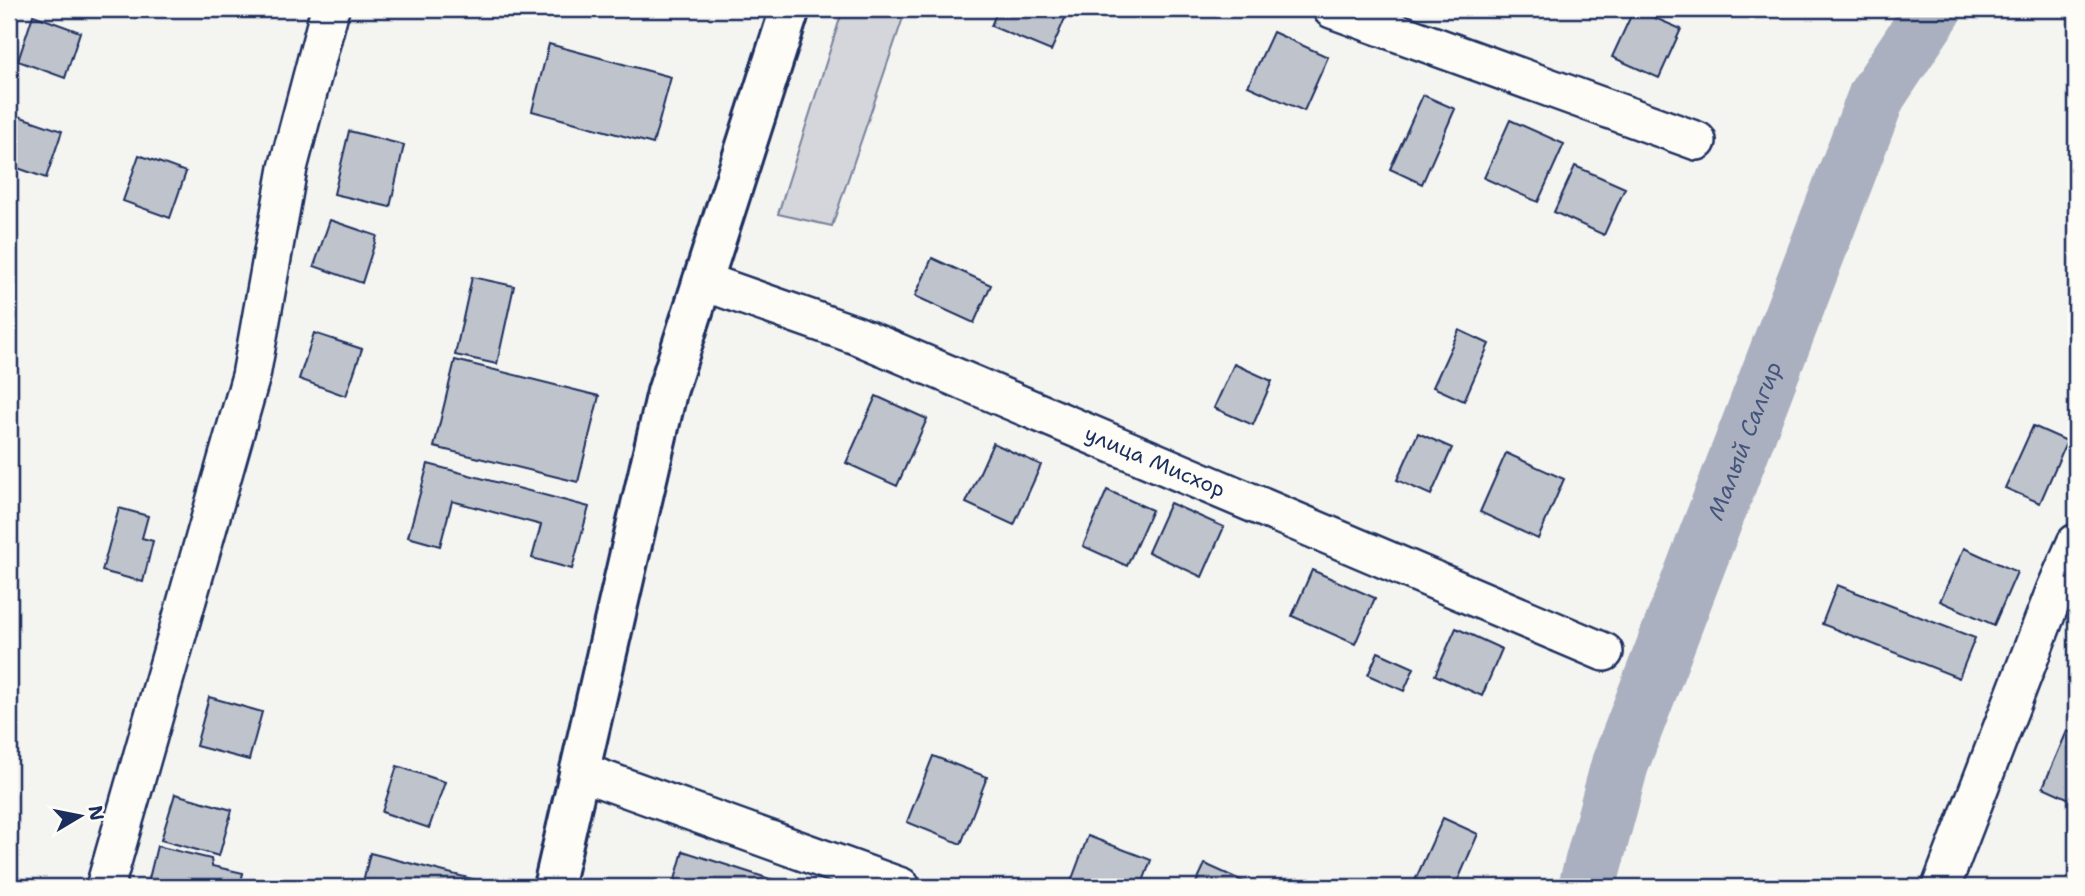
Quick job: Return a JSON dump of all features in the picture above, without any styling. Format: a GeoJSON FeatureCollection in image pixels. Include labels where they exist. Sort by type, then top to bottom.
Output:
{"type":"FeatureCollection","features":[{"type":"Feature","properties":{"kind":"main road"},"geometry":{"type":"LineString","coordinates":[[552,887],[667,392],[790,9]]}},
{"type":"Feature","properties":{"kind":"street"},"geometry":{"type":"LineString","coordinates":[[105,887],[251,376],[288,168],[330,9]]}},
{"type":"Feature","properties":{"kind":"street"},"geometry":{"type":"LineString","coordinates":[[1332,9],[1697,141]]}},
{"type":"Feature","properties":{"kind":"street","name":"улица Мисхор"},"geometry":{"type":"LineString","coordinates":[[702,281],[856,335],[1604,652]]}},
{"type":"Feature","properties":{"kind":"street"},"geometry":{"type":"LineString","coordinates":[[1941,887],[2066,595],[2076,542]]}},
{"type":"Feature","properties":{"kind":"street"},"geometry":{"type":"LineString","coordinates":[[579,771],[901,887]]}},
{"type":"Feature","properties":{"kind":"shaded area"},"geometry":{"type":"Polygon","coordinates":[[[843,9],[906,9],[832,226],[778,214],[843,9]]]}},
{"type":"Feature","properties":{"kind":"building"},"geometry":{"type":"Polygon","coordinates":[[[998,9],[1069,9],[1051,51],[991,26],[998,9]]]}},
{"type":"Feature","properties":{"kind":"building"},"geometry":{"type":"Polygon","coordinates":[[[1634,9],[1681,29],[1659,78],[1612,57],[1634,9]]]}},
{"type":"Feature","properties":{"kind":"building"},"geometry":{"type":"Polygon","coordinates":[[[33,15],[80,32],[65,78],[18,61],[33,15]]]}},
{"type":"Feature","properties":{"kind":"building"},"geometry":{"type":"Polygon","coordinates":[[[1273,32],[1328,57],[1304,111],[1248,86],[1273,32]]]}},
{"type":"Feature","properties":{"kind":"building"},"geometry":{"type":"Polygon","coordinates":[[[549,44],[671,77],[653,144],[532,111],[549,44]]]}},
{"type":"Feature","properties":{"kind":"building"},"geometry":{"type":"Polygon","coordinates":[[[1423,95],[1455,109],[1422,184],[1390,169],[1423,95]]]}},
{"type":"Feature","properties":{"kind":"building"},"geometry":{"type":"Polygon","coordinates":[[[15,115],[62,131],[46,178],[9,165],[9,132],[15,115]]]}},
{"type":"Feature","properties":{"kind":"building"},"geometry":{"type":"Polygon","coordinates":[[[1510,120],[1564,144],[1538,202],[1484,178],[1510,120]]]}},
{"type":"Feature","properties":{"kind":"building"},"geometry":{"type":"Polygon","coordinates":[[[349,131],[404,145],[390,207],[334,194],[349,131]]]}},
{"type":"Feature","properties":{"kind":"building"},"geometry":{"type":"Polygon","coordinates":[[[139,155],[186,172],[170,218],[123,201],[139,155]]]}},
{"type":"Feature","properties":{"kind":"building"},"geometry":{"type":"Polygon","coordinates":[[[1575,166],[1625,188],[1604,235],[1554,212],[1575,166]]]}},
{"type":"Feature","properties":{"kind":"building"},"geometry":{"type":"Polygon","coordinates":[[[330,220],[377,236],[362,283],[314,266],[330,220]]]}},
{"type":"Feature","properties":{"kind":"building"},"geometry":{"type":"Polygon","coordinates":[[[932,258],[991,285],[974,323],[915,296],[932,258]]]}},
{"type":"Feature","properties":{"kind":"building"},"geometry":{"type":"Polygon","coordinates":[[[472,277],[514,286],[497,364],[455,355],[472,277]]]}},
{"type":"Feature","properties":{"kind":"building"},"geometry":{"type":"Polygon","coordinates":[[[1459,330],[1489,344],[1464,401],[1433,387],[1459,330]]]}},
{"type":"Feature","properties":{"kind":"building"},"geometry":{"type":"Polygon","coordinates":[[[314,333],[362,349],[346,396],[299,379],[314,333]]]}},
{"type":"Feature","properties":{"kind":"building"},"geometry":{"type":"Polygon","coordinates":[[[455,360],[599,396],[578,482],[434,447],[455,360]]]}},
{"type":"Feature","properties":{"kind":"building"},"geometry":{"type":"Polygon","coordinates":[[[1234,364],[1272,381],[1253,425],[1214,408],[1234,364]]]}},
{"type":"Feature","properties":{"kind":"building"},"geometry":{"type":"Polygon","coordinates":[[[876,396],[927,419],[897,486],[846,463],[876,396]]]}},
{"type":"Feature","properties":{"kind":"building"},"geometry":{"type":"Polygon","coordinates":[[[2033,426],[2067,441],[2040,503],[2005,488],[2033,426]]]}},
{"type":"Feature","properties":{"kind":"building"},"geometry":{"type":"Polygon","coordinates":[[[1418,433],[1452,448],[1431,495],[1397,480],[1418,433]]]}},
{"type":"Feature","properties":{"kind":"building"},"geometry":{"type":"Polygon","coordinates":[[[993,443],[1041,465],[1014,525],[966,503],[993,443]]]}},
{"type":"Feature","properties":{"kind":"building"},"geometry":{"type":"Polygon","coordinates":[[[1506,453],[1564,479],[1538,539],[1480,512],[1506,453]]]}},
{"type":"Feature","properties":{"kind":"building"},"geometry":{"type":"Polygon","coordinates":[[[428,464],[589,507],[572,569],[532,558],[541,525],[452,501],[440,546],[408,537],[428,464]]]}},
{"type":"Feature","properties":{"kind":"building"},"geometry":{"type":"Polygon","coordinates":[[[1107,490],[1152,510],[1127,566],[1083,546],[1107,490]]]}},
{"type":"Feature","properties":{"kind":"building"},"geometry":{"type":"Polygon","coordinates":[[[1170,503],[1224,527],[1202,577],[1148,552],[1170,503]]]}},
{"type":"Feature","properties":{"kind":"building"},"geometry":{"type":"Polygon","coordinates":[[[119,508],[148,516],[142,538],[153,541],[143,582],[102,571],[119,508]]]}},
{"type":"Feature","properties":{"kind":"building"},"geometry":{"type":"Polygon","coordinates":[[[1964,548],[2017,572],[1994,625],[1940,601],[1964,548]]]}},
{"type":"Feature","properties":{"kind":"building"},"geometry":{"type":"Polygon","coordinates":[[[1312,570],[1375,598],[1355,644],[1292,616],[1312,570]]]}},
{"type":"Feature","properties":{"kind":"building"},"geometry":{"type":"Polygon","coordinates":[[[1837,585],[1975,638],[1959,678],[1822,624],[1837,585]]]}},
{"type":"Feature","properties":{"kind":"building"},"geometry":{"type":"Polygon","coordinates":[[[1456,628],[1502,649],[1482,696],[1435,675],[1456,628]]]}},
{"type":"Feature","properties":{"kind":"building"},"geometry":{"type":"Polygon","coordinates":[[[1378,652],[1414,668],[1404,691],[1368,675],[1378,652]]]}},
{"type":"Feature","properties":{"kind":"building"},"geometry":{"type":"Polygon","coordinates":[[[209,697],[262,712],[249,760],[196,746],[209,697]]]}},
{"type":"Feature","properties":{"kind":"building"},"geometry":{"type":"Polygon","coordinates":[[[2067,731],[2076,735],[2076,802],[2043,787],[2067,731]]]}},
{"type":"Feature","properties":{"kind":"building"},"geometry":{"type":"Polygon","coordinates":[[[933,756],[987,777],[961,844],[907,822],[933,756]]]}},
{"type":"Feature","properties":{"kind":"building"},"geometry":{"type":"Polygon","coordinates":[[[397,766],[445,782],[429,828],[382,812],[397,766]]]}},
{"type":"Feature","properties":{"kind":"building"},"geometry":{"type":"Polygon","coordinates":[[[175,794],[232,810],[219,856],[161,840],[175,794]]]}},
{"type":"Feature","properties":{"kind":"building"},"geometry":{"type":"Polygon","coordinates":[[[1443,818],[1478,834],[1455,887],[1412,887],[1443,818]]]}},
{"type":"Feature","properties":{"kind":"building"},"geometry":{"type":"Polygon","coordinates":[[[1088,836],[1151,860],[1141,887],[1069,887],[1088,836]]]}},
{"type":"Feature","properties":{"kind":"building"},"geometry":{"type":"Polygon","coordinates":[[[157,846],[211,859],[212,866],[243,873],[240,887],[147,887],[157,846]]]}},
{"type":"Feature","properties":{"kind":"building"},"geometry":{"type":"Polygon","coordinates":[[[683,851],[795,887],[673,887],[683,851]]]}},
{"type":"Feature","properties":{"kind":"building"},"geometry":{"type":"Polygon","coordinates":[[[370,853],[480,881],[479,887],[362,887],[370,853]]]}},
{"type":"Feature","properties":{"kind":"building"},"geometry":{"type":"Polygon","coordinates":[[[1205,864],[1245,882],[1243,887],[1194,887],[1205,864]]]}},
{"type":"Feature","properties":{"kind":"building"},"geometry":{"type":"Polygon","coordinates":[[[2076,868],[2076,887],[2068,887],[2076,868]]]}},
{"type":"Feature","properties":{"kind":"waterway","name":"Малый Салгир"},"geometry":{"type":"LineString","coordinates":[[1587,887],[1620,764],[1877,95],[1934,9]]}}]}
